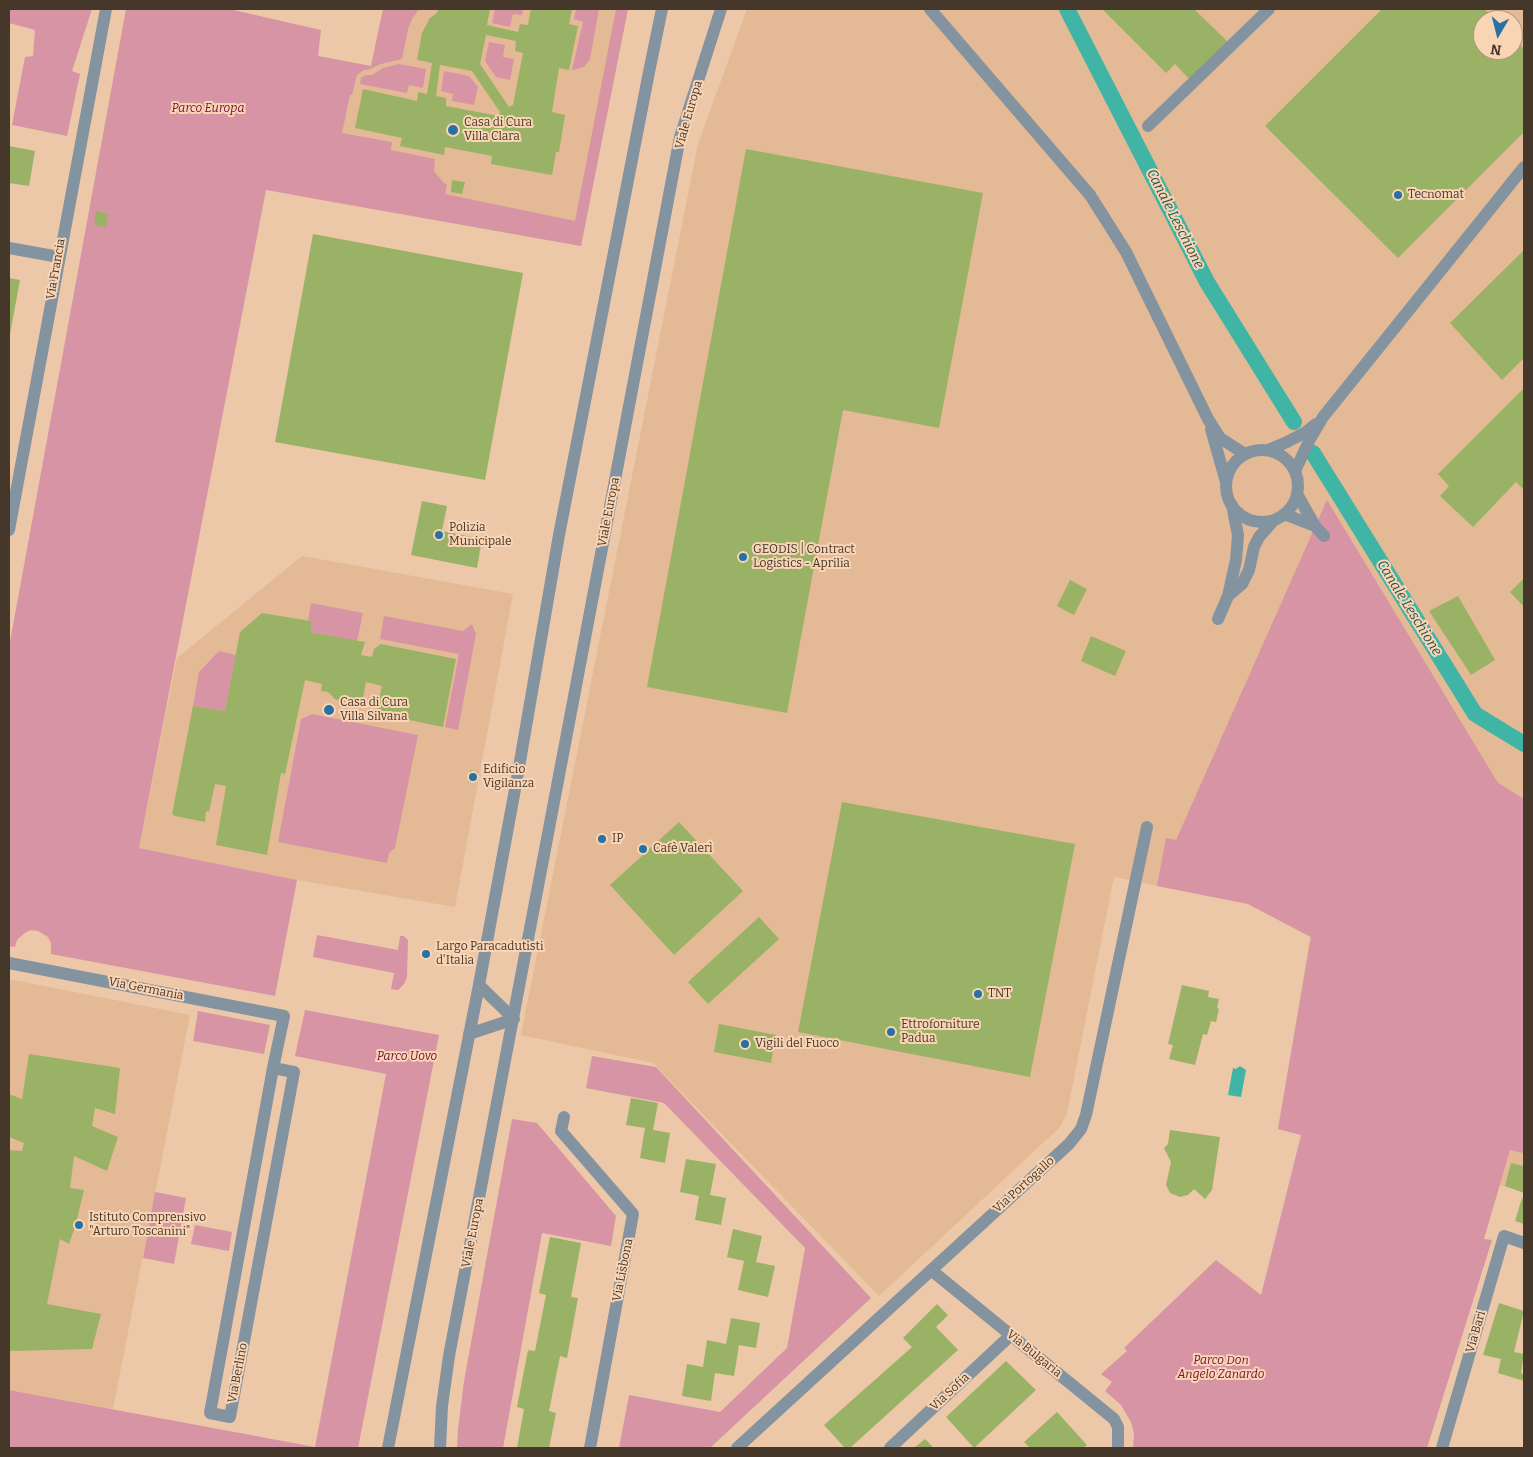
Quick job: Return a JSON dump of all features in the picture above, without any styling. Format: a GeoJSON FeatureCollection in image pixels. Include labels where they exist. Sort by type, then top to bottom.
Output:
{"type":"FeatureCollection","features":[{"type":"Feature","properties":{"kind":"street","name":"Via Francia"},"geometry":{"type":"LineString","coordinates":[[9,530],[106,9]]}},
{"type":"Feature","properties":{"kind":"street"},"geometry":{"type":"LineString","coordinates":[[388,1448],[470,1034],[559,535],[662,9]]}},
{"type":"Feature","properties":{"kind":"street","name":"Viale Europa"},"geometry":{"type":"LineString","coordinates":[[440,1448],[442,1406],[449,1356],[680,137],[721,9]]}},
{"type":"Feature","properties":{"kind":"street"},"geometry":{"type":"LineString","coordinates":[[930,9],[1090,196],[1126,252],[1208,419],[1220,438],[1245,454]]}},
{"type":"Feature","properties":{"kind":"street"},"geometry":{"type":"LineString","coordinates":[[1148,126],[1269,9]]}},
{"type":"Feature","properties":{"kind":"street"},"geometry":{"type":"LineString","coordinates":[[1295,471],[1323,417],[1524,167]]}},
{"type":"Feature","properties":{"kind":"street"},"geometry":{"type":"LineString","coordinates":[[9,248],[59,257]]}},
{"type":"Feature","properties":{"kind":"street"},"geometry":{"type":"LineString","coordinates":[[1268,450],[1306,432],[1323,417]]}},
{"type":"Feature","properties":{"kind":"street"},"geometry":{"type":"LineString","coordinates":[[1208,419],[1226,482],[1227,494],[1232,505],[1238,535],[1236,560],[1228,596],[1218,619]]}},
{"type":"Feature","properties":{"kind":"street"},"geometry":{"type":"LineString","coordinates":[[1226,482],[1232,466],[1245,454],[1256,450],[1268,450],[1279,454],[1289,461],[1295,471],[1298,482],[1297,494],[1292,505],[1259,537],[1254,547],[1249,570],[1242,584],[1228,596]]}},
{"type":"Feature","properties":{"kind":"street"},"geometry":{"type":"LineString","coordinates":[[1297,494],[1315,526],[1324,536]]}},
{"type":"Feature","properties":{"kind":"street"},"geometry":{"type":"LineString","coordinates":[[1232,505],[1240,514],[1250,520],[1262,522],[1279,517],[1315,526]]}},
{"type":"Feature","properties":{"kind":"street","name":"Via Portogallo"},"geometry":{"type":"LineString","coordinates":[[737,1448],[1069,1144],[1081,1129],[1088,1105],[1147,827]]}},
{"type":"Feature","properties":{"kind":"street","name":"Via Germania"},"geometry":{"type":"LineString","coordinates":[[9,963],[284,1016]]}},
{"type":"Feature","properties":{"kind":"street"},"geometry":{"type":"LineString","coordinates":[[470,1034],[514,1019],[479,985]]}},
{"type":"Feature","properties":{"kind":"street","name":"Via Berlino"},"geometry":{"type":"LineString","coordinates":[[274,1068],[294,1072],[230,1417],[210,1413],[274,1068],[284,1016]]}},
{"type":"Feature","properties":{"kind":"street","name":"Via Lisbona"},"geometry":{"type":"LineString","coordinates":[[564,1117],[561,1131],[633,1214],[590,1448]]}},
{"type":"Feature","properties":{"kind":"street","name":"Via Bari"},"geometry":{"type":"LineString","coordinates":[[1442,1448],[1504,1236],[1524,1243]]}},
{"type":"Feature","properties":{"kind":"street","name":"Via Bulgaria"},"geometry":{"type":"LineString","coordinates":[[931,1270],[1114,1419],[1118,1428],[1118,1448]]}},
{"type":"Feature","properties":{"kind":"street","name":"Via Sofia"},"geometry":{"type":"LineString","coordinates":[[890,1448],[1011,1335]]}},
{"type":"Feature","properties":{"kind":"shaded area","name":"Casa di Cura Villa Clara"},"geometry":{"type":"Polygon","coordinates":[[[383,9],[628,9],[581,246],[292,195],[317,56],[371,66],[383,9]]]}},
{"type":"Feature","properties":{"kind":"shaded area"},"geometry":{"type":"Polygon","coordinates":[[[747,9],[1524,9],[1523,1191],[1278,1129],[1310,937],[1248,904],[1114,877],[1067,1113],[1060,1127],[879,1296],[653,1063],[521,1035],[698,144],[747,9]]]}},
{"type":"Feature","properties":{"kind":"shaded area","name":"Casa di Cura Villa Silvana"},"geometry":{"type":"Polygon","coordinates":[[[302,556],[513,594],[455,907],[297,880],[139,848],[177,658],[302,556]]]}},
{"type":"Feature","properties":{"kind":"shaded area","name":"Istituto Comprensivo \"Arturo Toscanini\""},"geometry":{"type":"Polygon","coordinates":[[[9,979],[190,1015],[113,1409],[9,1390],[9,979]]]}},
{"type":"Feature","properties":{"kind":"green space"},"geometry":{"type":"Polygon","coordinates":[[[9,9],[92,9],[72,71],[80,74],[67,136],[12,125],[25,57],[33,56],[35,30],[9,23],[9,9]]]}},
{"type":"Feature","properties":{"kind":"green space","name":"Parco Europa"},"geometry":{"type":"Polygon","coordinates":[[[126,9],[229,9],[321,30],[318,56],[371,66],[383,9],[419,9],[408,29],[402,59],[364,70],[357,75],[352,95],[350,95],[342,133],[392,142],[391,150],[435,159],[434,171],[447,184],[445,194],[575,221],[616,9],[628,9],[581,246],[266,190],[139,848],[297,880],[275,996],[51,954],[51,943],[48,937],[38,931],[31,930],[26,932],[17,940],[15,947],[9,946],[9,647],[126,9]]]}},
{"type":"Feature","properties":{"kind":"green space"},"geometry":{"type":"Polygon","coordinates":[[[495,9],[523,9],[522,15],[513,14],[510,27],[492,23],[495,9]]]}},
{"type":"Feature","properties":{"kind":"green space"},"geometry":{"type":"Polygon","coordinates":[[[576,9],[599,9],[590,59],[584,67],[572,70],[583,22],[574,19],[576,9]]]}},
{"type":"Feature","properties":{"kind":"green space"},"geometry":{"type":"Polygon","coordinates":[[[489,42],[505,45],[503,57],[514,59],[510,80],[496,77],[485,61],[489,42]]]}},
{"type":"Feature","properties":{"kind":"green space"},"geometry":{"type":"Polygon","coordinates":[[[399,64],[426,69],[423,88],[409,85],[407,93],[360,84],[361,78],[366,75],[372,75],[383,68],[399,64]]]}},
{"type":"Feature","properties":{"kind":"green space"},"geometry":{"type":"Polygon","coordinates":[[[444,71],[469,76],[478,87],[474,105],[452,101],[453,94],[441,91],[444,71]]]}},
{"type":"Feature","properties":{"kind":"green space","name":"Parco Don Angelo Zanardo"},"geometry":{"type":"Polygon","coordinates":[[[1327,500],[1498,783],[1524,799],[1524,1147],[1522,1153],[1510,1150],[1484,1239],[1492,1240],[1427,1448],[1133,1448],[1134,1433],[1131,1422],[1121,1405],[1105,1391],[1112,1382],[1101,1374],[1127,1351],[1124,1348],[1216,1260],[1261,1295],[1301,1135],[1278,1129],[1311,937],[1248,904],[1157,886],[1166,838],[1176,840],[1327,500]]]}},
{"type":"Feature","properties":{"kind":"green space"},"geometry":{"type":"Polygon","coordinates":[[[311,603],[363,613],[357,641],[310,632],[308,621],[311,603]]]}},
{"type":"Feature","properties":{"kind":"green space"},"geometry":{"type":"Polygon","coordinates":[[[384,616],[463,631],[472,624],[476,634],[458,730],[445,727],[459,654],[380,639],[384,616]]]}},
{"type":"Feature","properties":{"kind":"green space"},"geometry":{"type":"Polygon","coordinates":[[[219,651],[236,655],[225,711],[193,706],[199,672],[219,651]]]}},
{"type":"Feature","properties":{"kind":"green space"},"geometry":{"type":"Polygon","coordinates":[[[312,714],[418,735],[395,848],[389,853],[387,863],[278,842],[301,719],[312,714]]]}},
{"type":"Feature","properties":{"kind":"green space"},"geometry":{"type":"Polygon","coordinates":[[[317,935],[398,950],[400,936],[404,936],[408,940],[407,977],[404,984],[398,990],[391,989],[394,973],[313,957],[317,935]]]}},
{"type":"Feature","properties":{"kind":"green space","name":"Parco Uovo"},"geometry":{"type":"Polygon","coordinates":[[[305,1010],[439,1035],[358,1448],[9,1448],[9,1390],[315,1447],[386,1074],[295,1056],[305,1010]]]}},
{"type":"Feature","properties":{"kind":"green space"},"geometry":{"type":"Polygon","coordinates":[[[198,1011],[270,1025],[264,1054],[193,1041],[198,1011]]]}},
{"type":"Feature","properties":{"kind":"green space"},"geometry":{"type":"Polygon","coordinates":[[[592,1056],[656,1067],[871,1298],[710,1448],[619,1448],[629,1395],[720,1412],[787,1348],[805,1248],[664,1103],[586,1088],[592,1056]]]}},
{"type":"Feature","properties":{"kind":"green space"},"geometry":{"type":"Polygon","coordinates":[[[512,1119],[537,1123],[616,1216],[611,1246],[542,1233],[503,1448],[457,1448],[464,1381],[512,1119]]]}},
{"type":"Feature","properties":{"kind":"green space"},"geometry":{"type":"Polygon","coordinates":[[[155,1192],[186,1198],[174,1264],[143,1258],[155,1192]]]}},
{"type":"Feature","properties":{"kind":"green space"},"geometry":{"type":"Polygon","coordinates":[[[195,1225],[232,1232],[229,1251],[191,1244],[195,1225]]]}},
{"type":"Feature","properties":{"kind":"water"},"geometry":{"type":"Polygon","coordinates":[[[1240,1066],[1246,1070],[1241,1097],[1228,1095],[1233,1068],[1236,1069],[1240,1066]]]}},
{"type":"Feature","properties":{"kind":"building"},"geometry":{"type":"Polygon","coordinates":[[[437,9],[490,9],[487,25],[518,32],[520,24],[528,25],[531,9],[572,9],[569,24],[578,26],[569,70],[559,68],[552,112],[565,115],[559,152],[556,152],[552,175],[491,164],[492,156],[445,147],[444,155],[400,146],[402,138],[355,128],[363,89],[417,101],[418,92],[427,94],[432,63],[417,60],[422,33],[430,18],[438,12],[437,9]],[[486,35],[480,64],[509,107],[513,105],[523,53],[515,51],[516,41],[486,35]],[[440,65],[436,96],[446,98],[446,106],[499,116],[500,112],[472,71],[440,65]]]}},
{"type":"Feature","properties":{"kind":"building"},"geometry":{"type":"Polygon","coordinates":[[[1102,9],[1194,9],[1230,44],[1192,82],[1175,64],[1166,73],[1102,9]]]}},
{"type":"Feature","properties":{"kind":"building","name":"Tecnomat"},"geometry":{"type":"Polygon","coordinates":[[[1382,9],[1484,9],[1473,10],[1473,60],[1523,60],[1524,49],[1524,132],[1398,258],[1265,126],[1382,9]]]}},
{"type":"Feature","properties":{"kind":"building"},"geometry":{"type":"Polygon","coordinates":[[[9,146],[35,151],[29,186],[9,183],[9,146]]]}},
{"type":"Feature","properties":{"kind":"building","name":"GEODIS | Contract Logistics - Aprilia"},"geometry":{"type":"Polygon","coordinates":[[[746,149],[983,193],[939,428],[843,410],[787,713],[647,687],[746,149]]]}},
{"type":"Feature","properties":{"kind":"building"},"geometry":{"type":"Polygon","coordinates":[[[452,180],[465,182],[462,194],[451,192],[452,180]]]}},
{"type":"Feature","properties":{"kind":"building"},"geometry":{"type":"Polygon","coordinates":[[[96,211],[108,214],[106,227],[94,225],[96,211]]]}},
{"type":"Feature","properties":{"kind":"building"},"geometry":{"type":"Polygon","coordinates":[[[313,234],[523,273],[485,480],[275,442],[313,234]]]}},
{"type":"Feature","properties":{"kind":"building"},"geometry":{"type":"Polygon","coordinates":[[[1524,250],[1524,358],[1502,380],[1450,323],[1524,250]]]}},
{"type":"Feature","properties":{"kind":"building"},"geometry":{"type":"Polygon","coordinates":[[[9,278],[20,280],[10,334],[9,334],[9,278]]]}},
{"type":"Feature","properties":{"kind":"building"},"geometry":{"type":"Polygon","coordinates":[[[1524,388],[1524,490],[1516,482],[1473,527],[1440,496],[1449,486],[1438,474],[1524,388]]]}},
{"type":"Feature","properties":{"kind":"building","name":"Polizia Municipale"},"geometry":{"type":"Polygon","coordinates":[[[422,501],[447,506],[442,531],[482,539],[477,568],[411,555],[422,501]]]}},
{"type":"Feature","properties":{"kind":"building"},"geometry":{"type":"Polygon","coordinates":[[[1524,578],[1524,607],[1510,592],[1524,578]]]}},
{"type":"Feature","properties":{"kind":"building"},"geometry":{"type":"Polygon","coordinates":[[[1070,580],[1087,589],[1074,615],[1057,606],[1070,580]]]}},
{"type":"Feature","properties":{"kind":"building"},"geometry":{"type":"Polygon","coordinates":[[[1458,596],[1495,660],[1471,675],[1429,611],[1458,596]]]}},
{"type":"Feature","properties":{"kind":"building"},"geometry":{"type":"Polygon","coordinates":[[[262,613],[312,622],[310,632],[365,642],[361,655],[372,657],[374,649],[381,644],[456,659],[443,727],[376,713],[382,686],[366,682],[363,699],[357,697],[344,702],[335,699],[328,692],[321,691],[322,684],[305,680],[285,774],[281,773],[267,855],[216,845],[226,786],[215,784],[209,812],[206,811],[205,822],[172,814],[193,706],[225,711],[240,632],[262,613]]]}},
{"type":"Feature","properties":{"kind":"building"},"geometry":{"type":"Polygon","coordinates":[[[1091,636],[1126,651],[1115,676],[1081,661],[1091,636]]]}},
{"type":"Feature","properties":{"kind":"building","name":"Edificio Vigilanza"},"geometry":{"type":"Polygon","coordinates":[[[470,770],[478,772],[476,783],[468,782],[470,770]]]}},
{"type":"Feature","properties":{"kind":"building"},"geometry":{"type":"Polygon","coordinates":[[[842,802],[1075,844],[1030,1077],[798,1032],[842,802]]]}},
{"type":"Feature","properties":{"kind":"building"},"geometry":{"type":"Polygon","coordinates":[[[679,822],[743,891],[674,955],[610,885],[679,822]]]}},
{"type":"Feature","properties":{"kind":"building"},"geometry":{"type":"Polygon","coordinates":[[[759,917],[779,939],[708,1004],[688,982],[759,917]]]}},
{"type":"Feature","properties":{"kind":"building"},"geometry":{"type":"Polygon","coordinates":[[[1182,985],[1209,991],[1208,997],[1219,999],[1216,1022],[1211,1021],[1207,1035],[1203,1034],[1195,1065],[1169,1059],[1173,1045],[1168,1044],[1182,985]]]}},
{"type":"Feature","properties":{"kind":"building","name":"Vigili del Fuoco"},"geometry":{"type":"Polygon","coordinates":[[[719,1024],[776,1035],[771,1063],[714,1052],[719,1024]]]}},
{"type":"Feature","properties":{"kind":"building"},"geometry":{"type":"Polygon","coordinates":[[[29,1054],[120,1068],[115,1114],[95,1108],[92,1126],[118,1137],[107,1171],[74,1156],[70,1188],[84,1190],[69,1244],[60,1239],[47,1304],[101,1314],[92,1349],[9,1351],[9,1150],[22,1151],[24,1143],[9,1137],[9,1094],[22,1099],[29,1054]]]}},
{"type":"Feature","properties":{"kind":"building"},"geometry":{"type":"Polygon","coordinates":[[[631,1098],[658,1103],[653,1130],[670,1133],[665,1163],[640,1158],[645,1128],[626,1125],[631,1098]]]}},
{"type":"Feature","properties":{"kind":"building"},"geometry":{"type":"Polygon","coordinates":[[[1170,1130],[1220,1137],[1212,1190],[1205,1199],[1194,1189],[1188,1195],[1180,1197],[1170,1193],[1166,1185],[1171,1162],[1164,1148],[1168,1144],[1170,1130]]]}},
{"type":"Feature","properties":{"kind":"building"},"geometry":{"type":"Polygon","coordinates":[[[686,1159],[716,1164],[710,1195],[726,1198],[721,1225],[695,1220],[699,1196],[680,1192],[686,1159]]]}},
{"type":"Feature","properties":{"kind":"building"},"geometry":{"type":"Polygon","coordinates":[[[1511,1163],[1524,1166],[1524,1193],[1505,1186],[1511,1163]]]}},
{"type":"Feature","properties":{"kind":"building"},"geometry":{"type":"Polygon","coordinates":[[[1522,1198],[1524,1199],[1524,1224],[1515,1221],[1522,1198]]]}},
{"type":"Feature","properties":{"kind":"building"},"geometry":{"type":"Polygon","coordinates":[[[733,1229],[762,1236],[756,1262],[775,1266],[768,1297],[738,1290],[744,1261],[727,1257],[733,1229]]]}},
{"type":"Feature","properties":{"kind":"building"},"geometry":{"type":"Polygon","coordinates":[[[550,1237],[581,1243],[571,1297],[578,1298],[567,1358],[560,1356],[549,1411],[556,1413],[549,1448],[517,1448],[524,1409],[517,1407],[528,1350],[535,1351],[546,1295],[539,1293],[550,1237]]]}},
{"type":"Feature","properties":{"kind":"building"},"geometry":{"type":"Polygon","coordinates":[[[1499,1303],[1524,1311],[1514,1352],[1524,1354],[1521,1373],[1524,1374],[1524,1381],[1498,1373],[1501,1359],[1483,1355],[1499,1303]]]}},
{"type":"Feature","properties":{"kind":"building"},"geometry":{"type":"Polygon","coordinates":[[[937,1304],[948,1315],[936,1327],[958,1350],[850,1448],[845,1448],[824,1425],[912,1347],[903,1338],[937,1304]]]}},
{"type":"Feature","properties":{"kind":"building"},"geometry":{"type":"Polygon","coordinates":[[[731,1318],[760,1323],[756,1348],[739,1345],[734,1376],[715,1373],[711,1401],[682,1396],[687,1364],[703,1367],[707,1340],[726,1344],[731,1318]]]}},
{"type":"Feature","properties":{"kind":"building"},"geometry":{"type":"Polygon","coordinates":[[[1006,1361],[1036,1390],[974,1448],[946,1417],[1006,1361]]]}},
{"type":"Feature","properties":{"kind":"building"},"geometry":{"type":"Polygon","coordinates":[[[1057,1412],[1087,1445],[1083,1448],[1030,1448],[1024,1442],[1057,1412]]]}},
{"type":"Feature","properties":{"kind":"building"},"geometry":{"type":"Polygon","coordinates":[[[925,1439],[934,1448],[914,1448],[925,1439]]]}},
{"type":"Feature","properties":{"kind":"waterway","name":"Canale Leschione"},"geometry":{"type":"LineString","coordinates":[[1067,9],[1207,282],[1294,422]]}},
{"type":"Feature","properties":{"kind":"waterway","name":"Canale Leschione"},"geometry":{"type":"LineString","coordinates":[[1313,453],[1475,714],[1524,744]]}},
{"type":"Feature","properties":{"kind":"place","name":"Casa di Cura Villa Clara"},"geometry":{"type":"Point","coordinates":[453,130]}},
{"type":"Feature","properties":{"kind":"place","name":"Tecnomat"},"geometry":{"type":"Point","coordinates":[1398,195]}},
{"type":"Feature","properties":{"kind":"place","name":"Polizia Municipale"},"geometry":{"type":"Point","coordinates":[439,535]}},
{"type":"Feature","properties":{"kind":"place","name":"GEODIS | Contract Logistics - Aprilia"},"geometry":{"type":"Point","coordinates":[743,557]}},
{"type":"Feature","properties":{"kind":"place","name":"Casa di Cura Villa Silvana"},"geometry":{"type":"Point","coordinates":[329,710]}},
{"type":"Feature","properties":{"kind":"place","name":"Edificio Vigilanza"},"geometry":{"type":"Point","coordinates":[473,777]}},
{"type":"Feature","properties":{"kind":"place","name":"IP"},"geometry":{"type":"Point","coordinates":[602,839]}},
{"type":"Feature","properties":{"kind":"place","name":"Cafè Valerì"},"geometry":{"type":"Point","coordinates":[643,849]}},
{"type":"Feature","properties":{"kind":"place","name":"Largo Paracadutisti d'Italia"},"geometry":{"type":"Point","coordinates":[426,954]}},
{"type":"Feature","properties":{"kind":"place","name":"TNT"},"geometry":{"type":"Point","coordinates":[978,994]}},
{"type":"Feature","properties":{"kind":"place","name":"Ettroforniture Padua"},"geometry":{"type":"Point","coordinates":[891,1032]}},
{"type":"Feature","properties":{"kind":"place","name":"Vigili del Fuoco"},"geometry":{"type":"Point","coordinates":[745,1044]}},
{"type":"Feature","properties":{"kind":"place","name":"Istituto Comprensivo \"Arturo Toscanini\""},"geometry":{"type":"Point","coordinates":[79,1225]}}]}
